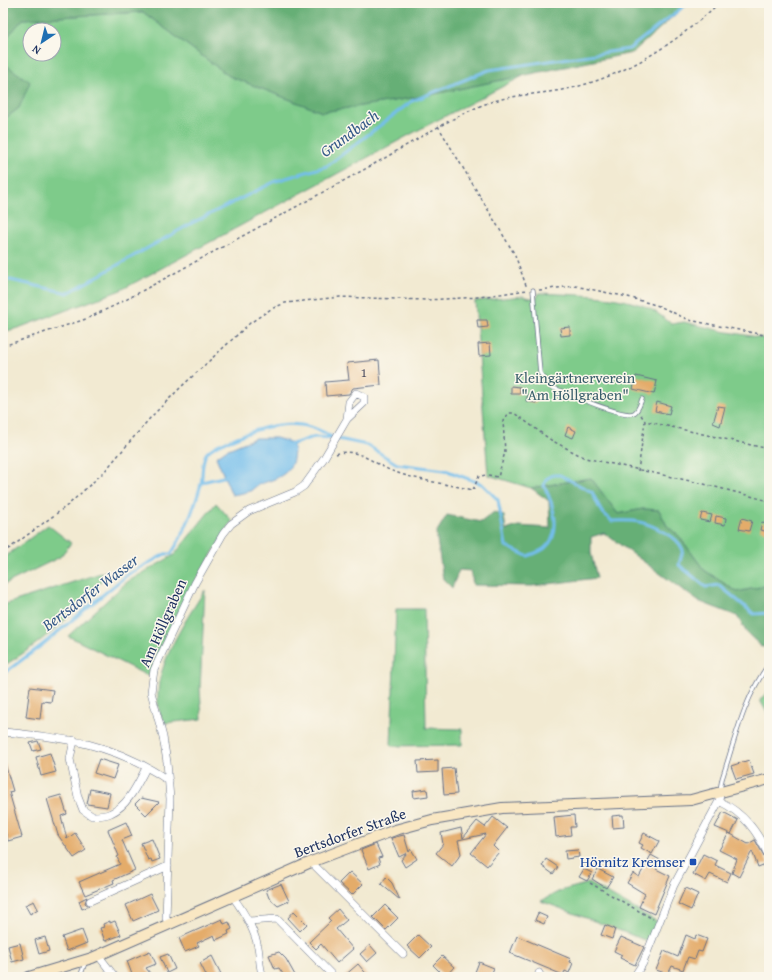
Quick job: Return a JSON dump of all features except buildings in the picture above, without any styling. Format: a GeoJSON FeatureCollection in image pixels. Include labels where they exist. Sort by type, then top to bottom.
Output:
{"type":"FeatureCollection","features":[{"type":"Feature","properties":{"kind":"main road","name":"Bertsdorfer Straße"},"geometry":{"type":"LineString","coordinates":[[29,977],[86,960],[169,926],[311,862],[389,832],[469,813],[533,806],[668,802],[719,797],[769,779]]}},
{"type":"Feature","properties":{"kind":"street","name":"Am Höllgraben"},"geometry":{"type":"LineString","coordinates":[[169,926],[166,918],[170,820],[167,762],[160,721],[151,692],[154,670],[162,650],[195,583],[217,543],[231,524],[249,511],[296,492],[304,486],[324,458],[347,419]]}},
{"type":"Feature","properties":{"kind":"street"},"geometry":{"type":"LineString","coordinates":[[3,732],[74,740],[111,751],[146,768],[168,781]]}},
{"type":"Feature","properties":{"kind":"street"},"geometry":{"type":"LineString","coordinates":[[74,740],[70,759],[78,797],[82,810],[92,816],[112,813],[118,809],[133,792],[146,768]]}},
{"type":"Feature","properties":{"kind":"street"},"geometry":{"type":"LineString","coordinates":[[634,977],[643,963],[681,870],[719,797],[747,821],[761,839],[769,857]]}},
{"type":"Feature","properties":{"kind":"street"},"geometry":{"type":"LineString","coordinates":[[311,862],[403,954]]}},
{"type":"Feature","properties":{"kind":"street"},"geometry":{"type":"LineString","coordinates":[[90,901],[168,866]]}},
{"type":"Feature","properties":{"kind":"street"},"geometry":{"type":"LineString","coordinates":[[233,897],[249,922],[258,947],[260,969],[263,977]]}},
{"type":"Feature","properties":{"kind":"street"},"geometry":{"type":"LineString","coordinates":[[249,922],[277,919],[334,977]]}},
{"type":"Feature","properties":{"kind":"street"},"geometry":{"type":"LineString","coordinates":[[98,955],[115,977]]}},
{"type":"Feature","properties":{"kind":"lane"},"geometry":{"type":"LineString","coordinates":[[534,290],[540,374],[545,382],[551,387],[626,414],[633,413],[638,410],[642,399]]}},
{"type":"Feature","properties":{"kind":"lane"},"geometry":{"type":"LineString","coordinates":[[719,797],[722,779],[746,703],[752,689],[769,664]]}},
{"type":"Feature","properties":{"kind":"lane"},"geometry":{"type":"LineString","coordinates":[[80,977],[86,960]]}},
{"type":"Feature","properties":{"kind":"path"},"geometry":{"type":"LineString","coordinates":[[3,346],[86,319],[120,303],[384,159],[438,126],[482,105],[507,97],[567,89],[627,68],[657,53],[719,3]]}},
{"type":"Feature","properties":{"kind":"path"},"geometry":{"type":"LineString","coordinates":[[438,126],[514,256],[525,281],[527,290]]}},
{"type":"Feature","properties":{"kind":"path"},"geometry":{"type":"LineString","coordinates":[[3,553],[68,505],[113,463],[151,417],[250,323],[271,309],[285,303],[340,297],[426,300],[480,297],[527,290],[574,286],[628,297],[658,306],[689,320],[769,336]]}},
{"type":"Feature","properties":{"kind":"path"},"geometry":{"type":"LineString","coordinates":[[324,458],[339,453],[363,455],[394,472],[473,490],[479,476],[488,475],[498,477],[505,452],[503,421],[509,413],[514,413],[551,440],[586,458],[638,471],[704,484],[769,501]]}},
{"type":"Feature","properties":{"kind":"path"},"geometry":{"type":"LineString","coordinates":[[638,471],[645,421],[769,449]]}},
{"type":"Feature","properties":{"kind":"path"},"geometry":{"type":"LineString","coordinates":[[590,883],[659,922]]}},
{"type":"Feature","properties":{"kind":"green space"},"geometry":{"type":"Polygon","coordinates":[[[12,3],[688,3],[632,53],[425,96],[322,112],[229,76],[143,12],[23,19],[3,42],[3,10],[12,3]]]}},
{"type":"Feature","properties":{"kind":"green space"},"geometry":{"type":"Polygon","coordinates":[[[143,12],[229,76],[322,112],[425,96],[525,75],[426,126],[121,290],[18,328],[3,332],[3,120],[19,108],[29,82],[3,63],[3,42],[23,19],[143,12]]]}},
{"type":"Feature","properties":{"kind":"green space"},"geometry":{"type":"Polygon","coordinates":[[[3,63],[30,82],[19,108],[3,120],[3,63]]]}},
{"type":"Feature","properties":{"kind":"green space","name":"Kleingärtnerverein \"Am Höllgraben\""},"geometry":{"type":"Polygon","coordinates":[[[539,293],[614,298],[643,305],[656,312],[672,324],[684,322],[722,331],[769,339],[769,585],[737,592],[704,570],[679,536],[667,526],[659,510],[643,509],[618,514],[591,478],[531,488],[488,475],[475,301],[523,296],[537,298],[539,293]]]}},
{"type":"Feature","properties":{"kind":"green space"},"geometry":{"type":"Polygon","coordinates":[[[591,478],[618,514],[643,509],[659,510],[667,526],[679,536],[704,570],[737,592],[769,585],[769,647],[762,647],[747,633],[737,616],[698,601],[604,533],[591,537],[591,553],[597,578],[532,586],[473,585],[471,571],[459,570],[452,588],[443,579],[436,533],[447,515],[481,522],[494,512],[504,516],[506,530],[518,526],[550,528],[549,501],[531,488],[591,478]]]}},
{"type":"Feature","properties":{"kind":"green space"},"geometry":{"type":"Polygon","coordinates":[[[216,503],[232,521],[176,616],[148,676],[68,636],[127,582],[174,555],[216,503]]]}},
{"type":"Feature","properties":{"kind":"green space"},"geometry":{"type":"Polygon","coordinates":[[[48,525],[71,543],[60,557],[3,585],[3,558],[48,525]]]}},
{"type":"Feature","properties":{"kind":"green space"},"geometry":{"type":"Polygon","coordinates":[[[107,571],[99,584],[88,597],[61,624],[30,648],[3,666],[3,605],[107,571]]]}},
{"type":"Feature","properties":{"kind":"green space"},"geometry":{"type":"Polygon","coordinates":[[[205,590],[200,689],[202,719],[165,723],[159,711],[158,694],[160,679],[165,663],[180,631],[205,590]]]}},
{"type":"Feature","properties":{"kind":"green space"},"geometry":{"type":"Polygon","coordinates":[[[396,609],[424,609],[426,728],[462,729],[462,745],[391,746],[396,609]]]}},
{"type":"Feature","properties":{"kind":"green space"},"geometry":{"type":"Polygon","coordinates":[[[769,690],[769,717],[760,700],[769,690]]]}},
{"type":"Feature","properties":{"kind":"green space"},"geometry":{"type":"Polygon","coordinates":[[[589,883],[658,922],[650,942],[541,901],[560,891],[589,883]]]}},
{"type":"Feature","properties":{"kind":"water"},"geometry":{"type":"Polygon","coordinates":[[[255,438],[276,438],[293,443],[293,460],[287,471],[282,475],[259,485],[250,491],[232,495],[216,457],[226,450],[255,438]]]}},
{"type":"Feature","properties":{"kind":"waterway","name":"Grundbach"},"geometry":{"type":"LineString","coordinates":[[3,281],[6,279],[68,293],[192,223],[276,181],[327,166],[412,101],[489,70],[629,49],[688,3]]}},
{"type":"Feature","properties":{"kind":"waterway","name":"Bertsdorfer Wasser"},"geometry":{"type":"LineString","coordinates":[[3,674],[42,645],[127,575],[165,554],[171,554],[181,538],[192,512],[201,484],[204,458],[212,448],[247,433],[285,424],[309,427],[321,431],[333,438]]}},
{"type":"Feature","properties":{"kind":"waterway","name":"Bertsdorfer Wasser"},"geometry":{"type":"LineString","coordinates":[[290,445],[314,437],[333,438],[367,445],[397,464],[445,470],[482,484],[498,500],[506,546],[527,556],[539,552],[545,548],[554,534],[555,518],[544,486],[546,479],[553,475],[560,475],[592,492],[601,511],[612,521],[640,522],[659,529],[674,538],[683,550],[679,565],[706,587],[719,585],[754,614],[769,613]]}},
{"type":"Feature","properties":{"kind":"waterway","name":"Bertsdorfer Wasser"},"geometry":{"type":"LineString","coordinates":[[202,482],[227,476]]}},
{"type":"Feature","properties":{"kind":"place","name":"Hörnitz Kremser"},"geometry":{"type":"Point","coordinates":[693,862]}}]}
